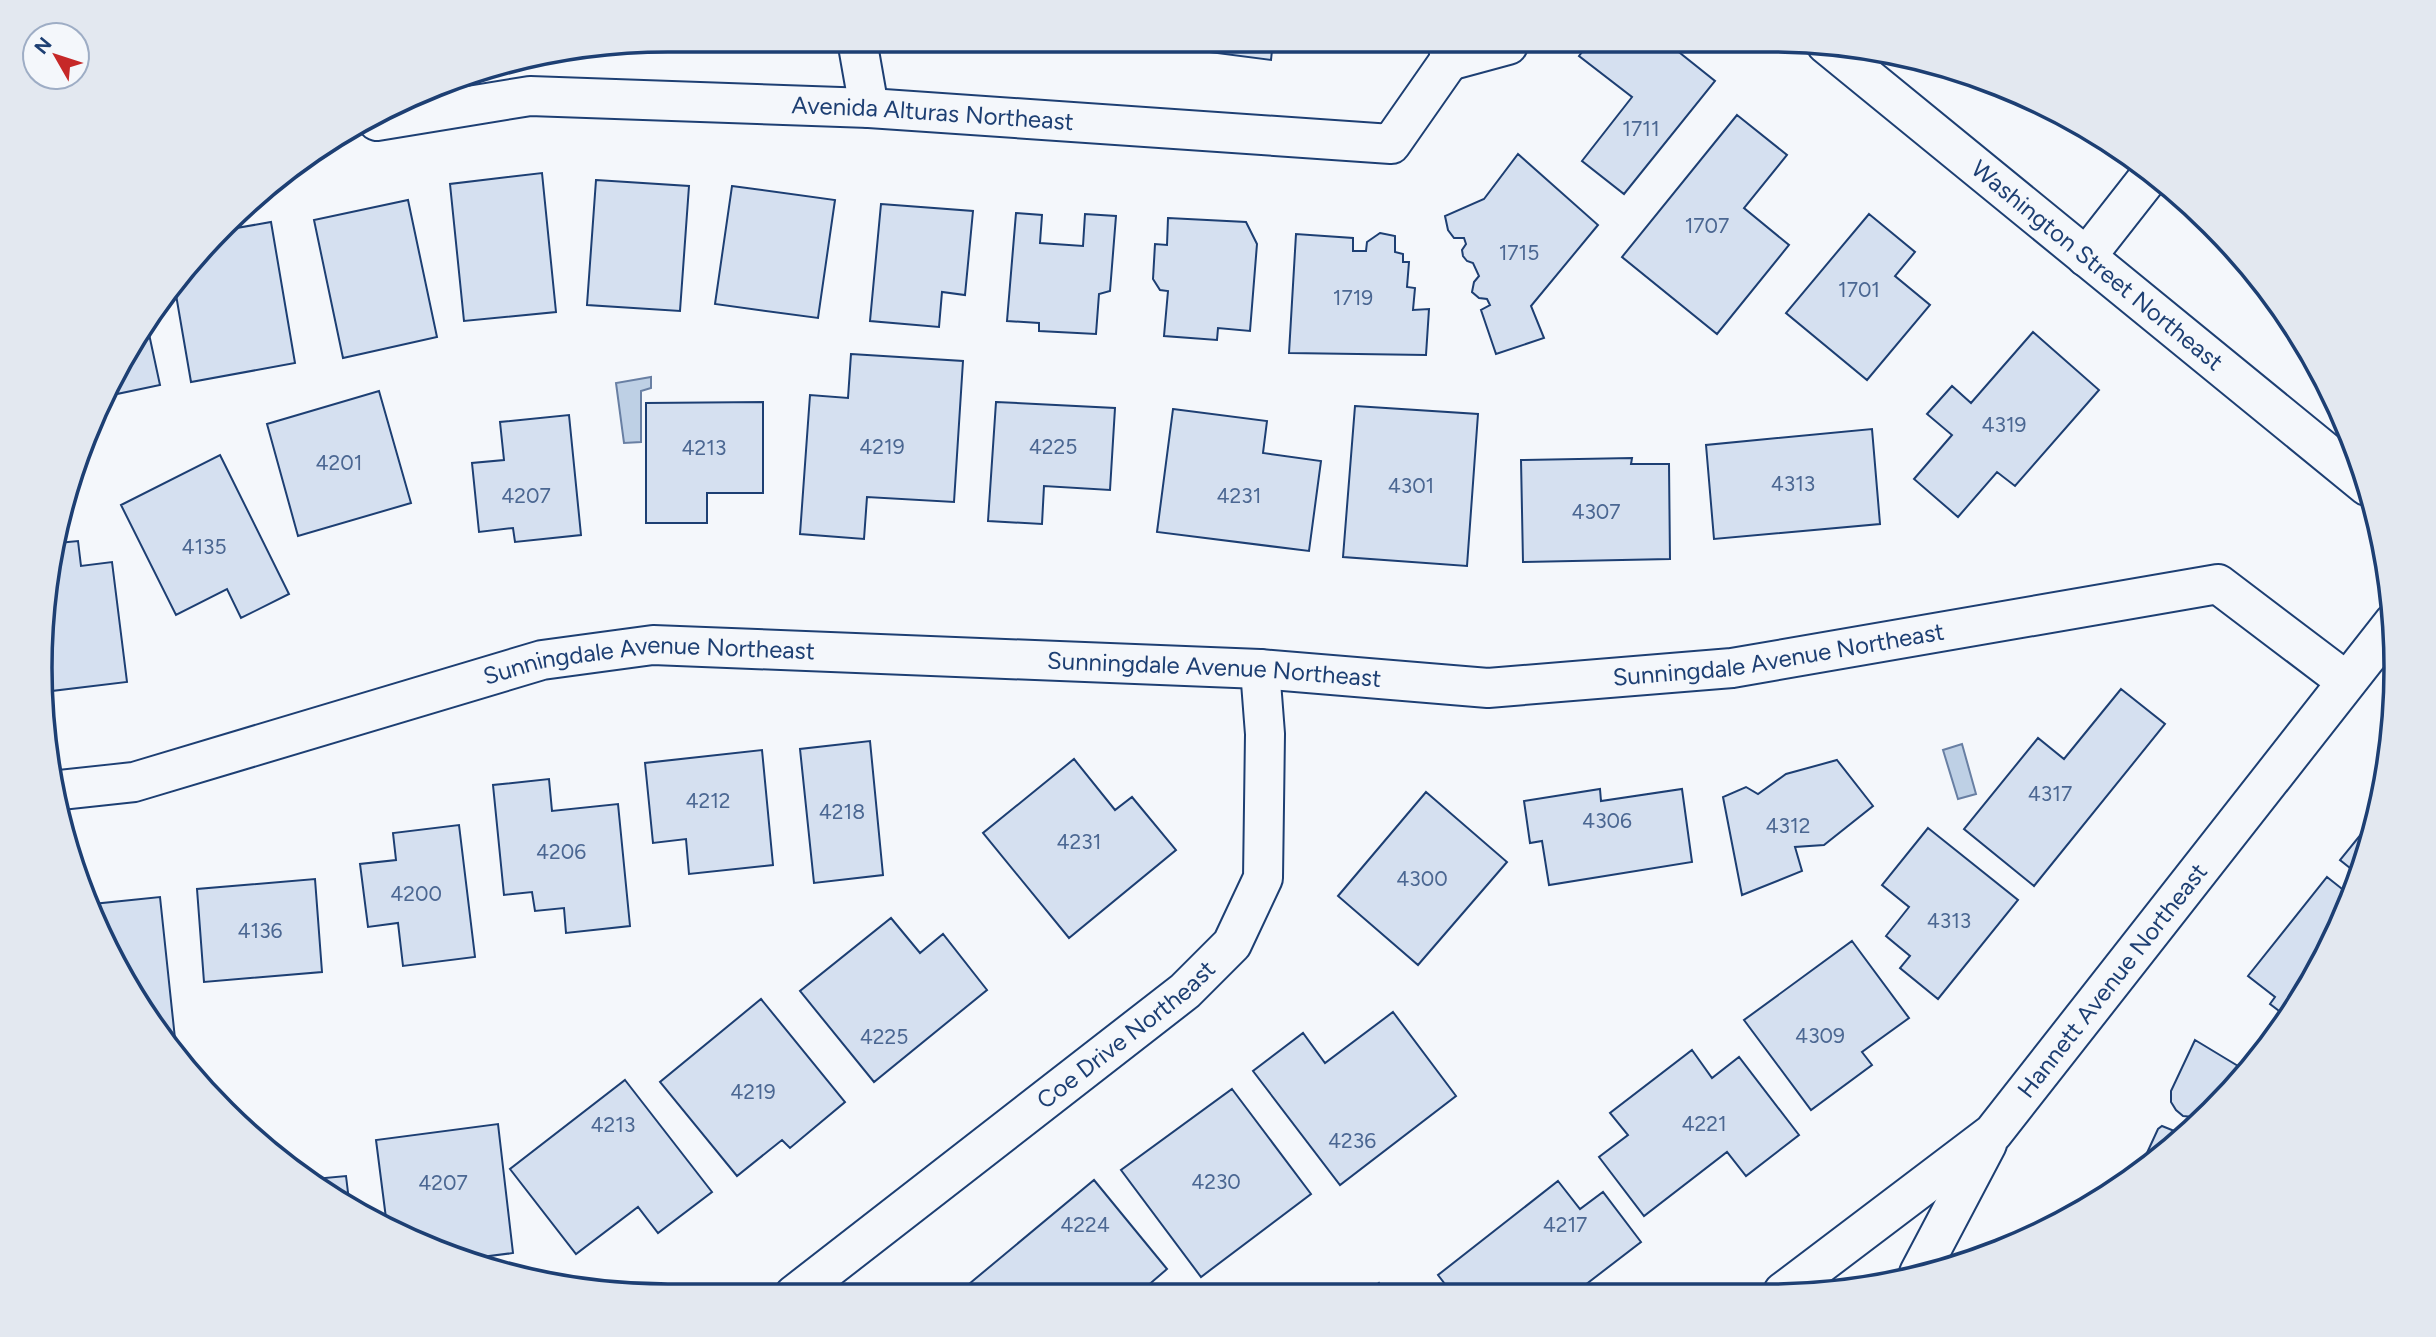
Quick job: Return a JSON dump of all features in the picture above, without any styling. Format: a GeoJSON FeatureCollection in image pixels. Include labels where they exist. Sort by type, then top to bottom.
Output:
{"type":"FeatureCollection","features":[{"type":"Feature","properties":{"kind":"street"},"geometry":{"type":"LineString","coordinates":[[860,52],[869,108]]}},
{"type":"Feature","properties":{"kind":"street","name":"Avenida Alturas Northeast"},"geometry":{"type":"LineString","coordinates":[[391,119],[530,96],[869,108],[1391,144],[1448,52]]}},
{"type":"Feature","properties":{"kind":"street","name":"Washington Street Northeast"},"geometry":{"type":"LineString","coordinates":[[1842,57],[2352,474]]}},
{"type":"Feature","properties":{"kind":"street"},"geometry":{"type":"LineString","coordinates":[[2086,257],[2145,182]]}},
{"type":"Feature","properties":{"kind":"street","name":"Sunningdale Avenue Northeast"},"geometry":{"type":"LineString","coordinates":[[64,790],[134,782],[542,660],[653,645],[1260,669],[1488,688],[1732,668],[2218,584],[2346,681]]}},
{"type":"Feature","properties":{"kind":"street","name":"Hannett Avenue Northeast"},"geometry":{"type":"LineString","coordinates":[[1794,1283],[1993,1133],[2382,635]]}},
{"type":"Feature","properties":{"kind":"street","name":"Coe Drive Northeast"},"geometry":{"type":"LineString","coordinates":[[808,1284],[1185,991],[1232,944],[1264,878],[1265,734],[1260,669]]}},
{"type":"Feature","properties":{"kind":"street"},"geometry":{"type":"LineString","coordinates":[[1923,1265],[1993,1133]]}},
{"type":"Feature","properties":{"kind":"water"},"geometry":{"type":"Polygon","coordinates":[[[651,377],[651,388],[641,391],[641,442],[624,443],[616,383],[651,377]]]}},
{"type":"Feature","properties":{"kind":"water"},"geometry":{"type":"Polygon","coordinates":[[[1962,744],[1976,794],[1958,799],[1943,750],[1962,744]]]}},
{"type":"Feature","properties":{"kind":"building"},"geometry":{"type":"Polygon","coordinates":[[[1209,52],[1272,52],[1271,60],[1209,52]]]}},
{"type":"Feature","properties":{"kind":"building"},"geometry":{"type":"Polygon","coordinates":[[[1582,52],[1679,52],[1715,81],[1624,194],[1582,161],[1632,97],[1579,56],[1582,52]]]}},
{"type":"Feature","properties":{"kind":"building"},"geometry":{"type":"Polygon","coordinates":[[[1737,115],[1787,155],[1744,208],[1789,245],[1717,334],[1622,257],[1737,115]]]}},
{"type":"Feature","properties":{"kind":"building"},"geometry":{"type":"Polygon","coordinates":[[[1518,154],[1598,225],[1531,306],[1544,338],[1496,354],[1481,310],[1490,305],[1487,299],[1479,298],[1472,292],[1474,282],[1479,276],[1473,263],[1463,256],[1462,250],[1466,244],[1464,238],[1454,238],[1448,230],[1445,216],[1484,199],[1518,154]]]}},
{"type":"Feature","properties":{"kind":"building"},"geometry":{"type":"Polygon","coordinates":[[[542,173],[556,312],[464,321],[450,184],[542,173]]]}},
{"type":"Feature","properties":{"kind":"building"},"geometry":{"type":"Polygon","coordinates":[[[596,180],[689,186],[680,311],[587,305],[596,180]]]}},
{"type":"Feature","properties":{"kind":"building"},"geometry":{"type":"Polygon","coordinates":[[[732,186],[835,200],[818,318],[715,304],[732,186]]]}},
{"type":"Feature","properties":{"kind":"building"},"geometry":{"type":"Polygon","coordinates":[[[408,200],[437,337],[343,358],[314,220],[408,200]]]}},
{"type":"Feature","properties":{"kind":"building"},"geometry":{"type":"Polygon","coordinates":[[[881,204],[973,211],[965,295],[942,292],[939,327],[870,321],[881,204]]]}},
{"type":"Feature","properties":{"kind":"building"},"geometry":{"type":"Polygon","coordinates":[[[1016,213],[1042,215],[1040,243],[1083,246],[1085,214],[1116,216],[1110,291],[1099,294],[1096,334],[1039,331],[1039,323],[1007,321],[1016,213]]]}},
{"type":"Feature","properties":{"kind":"building"},"geometry":{"type":"Polygon","coordinates":[[[1869,214],[1915,252],[1895,276],[1930,305],[1867,380],[1786,313],[1869,214]]]}},
{"type":"Feature","properties":{"kind":"building"},"geometry":{"type":"Polygon","coordinates":[[[1168,218],[1246,222],[1257,244],[1250,331],[1218,328],[1217,340],[1164,336],[1168,291],[1160,290],[1153,279],[1155,244],[1167,245],[1168,218]]]}},
{"type":"Feature","properties":{"kind":"building"},"geometry":{"type":"Polygon","coordinates":[[[271,222],[295,363],[191,382],[177,298],[205,262],[239,228],[271,222]]]}},
{"type":"Feature","properties":{"kind":"building"},"geometry":{"type":"Polygon","coordinates":[[[1380,233],[1395,236],[1395,252],[1403,254],[1403,262],[1409,262],[1407,287],[1415,288],[1413,310],[1429,309],[1426,355],[1289,353],[1296,234],[1353,238],[1353,251],[1366,251],[1367,242],[1380,233]]]}},
{"type":"Feature","properties":{"kind":"building"},"geometry":{"type":"Polygon","coordinates":[[[2033,332],[2099,390],[2015,486],[1997,472],[1958,517],[1914,479],[1952,435],[1927,414],[1952,386],[1971,403],[2033,332]]]}},
{"type":"Feature","properties":{"kind":"building"},"geometry":{"type":"Polygon","coordinates":[[[150,336],[160,385],[117,394],[150,336]]]}},
{"type":"Feature","properties":{"kind":"building"},"geometry":{"type":"Polygon","coordinates":[[[851,354],[963,361],[954,502],[867,497],[864,539],[800,534],[810,395],[848,398],[851,354]]]}},
{"type":"Feature","properties":{"kind":"building"},"geometry":{"type":"Polygon","coordinates":[[[379,391],[411,503],[298,536],[267,424],[379,391]]]}},
{"type":"Feature","properties":{"kind":"building"},"geometry":{"type":"Polygon","coordinates":[[[763,402],[763,493],[707,493],[707,523],[646,523],[646,403],[763,402]]]}},
{"type":"Feature","properties":{"kind":"building"},"geometry":{"type":"Polygon","coordinates":[[[996,402],[1115,408],[1110,490],[1044,486],[1042,524],[988,521],[996,402]]]}},
{"type":"Feature","properties":{"kind":"building"},"geometry":{"type":"Polygon","coordinates":[[[1355,406],[1478,414],[1467,566],[1343,557],[1355,406]]]}},
{"type":"Feature","properties":{"kind":"building"},"geometry":{"type":"Polygon","coordinates":[[[1173,409],[1267,421],[1263,453],[1321,461],[1309,551],[1157,532],[1173,409]]]}},
{"type":"Feature","properties":{"kind":"building"},"geometry":{"type":"Polygon","coordinates":[[[569,415],[581,535],[515,542],[513,528],[479,532],[472,463],[504,460],[500,422],[569,415]]]}},
{"type":"Feature","properties":{"kind":"building"},"geometry":{"type":"Polygon","coordinates":[[[1872,429],[1880,524],[1714,539],[1706,445],[1872,429]]]}},
{"type":"Feature","properties":{"kind":"building"},"geometry":{"type":"Polygon","coordinates":[[[220,455],[289,594],[241,618],[227,589],[176,615],[121,505],[220,455]]]}},
{"type":"Feature","properties":{"kind":"building"},"geometry":{"type":"Polygon","coordinates":[[[1632,458],[1631,464],[1669,464],[1670,559],[1523,562],[1521,460],[1632,458]]]}},
{"type":"Feature","properties":{"kind":"building"},"geometry":{"type":"Polygon","coordinates":[[[78,541],[81,566],[112,562],[127,682],[53,691],[54,628],[65,542],[78,541]]]}},
{"type":"Feature","properties":{"kind":"building"},"geometry":{"type":"Polygon","coordinates":[[[2121,689],[2165,724],[2034,886],[1964,829],[2038,738],[2064,759],[2121,689]]]}},
{"type":"Feature","properties":{"kind":"building"},"geometry":{"type":"Polygon","coordinates":[[[870,741],[883,875],[814,883],[800,749],[870,741]]]}},
{"type":"Feature","properties":{"kind":"building"},"geometry":{"type":"Polygon","coordinates":[[[762,750],[773,865],[689,874],[686,839],[653,843],[645,763],[762,750]]]}},
{"type":"Feature","properties":{"kind":"building"},"geometry":{"type":"Polygon","coordinates":[[[1074,759],[1115,810],[1132,797],[1176,850],[1069,938],[983,833],[1074,759]]]}},
{"type":"Feature","properties":{"kind":"building"},"geometry":{"type":"Polygon","coordinates":[[[1837,760],[1873,806],[1824,845],[1795,847],[1802,871],[1742,895],[1723,797],[1746,787],[1758,794],[1786,774],[1837,760]]]}},
{"type":"Feature","properties":{"kind":"building"},"geometry":{"type":"Polygon","coordinates":[[[549,779],[552,811],[618,804],[630,926],[566,933],[564,908],[535,911],[532,892],[504,895],[493,785],[549,779]]]}},
{"type":"Feature","properties":{"kind":"building"},"geometry":{"type":"Polygon","coordinates":[[[1600,789],[1601,801],[1682,789],[1692,862],[1549,885],[1542,841],[1530,843],[1524,801],[1600,789]]]}},
{"type":"Feature","properties":{"kind":"building"},"geometry":{"type":"Polygon","coordinates":[[[1426,792],[1507,862],[1418,965],[1338,896],[1426,792]]]}},
{"type":"Feature","properties":{"kind":"building"},"geometry":{"type":"Polygon","coordinates":[[[459,825],[475,957],[403,966],[398,923],[368,927],[360,864],[396,860],[393,833],[459,825]]]}},
{"type":"Feature","properties":{"kind":"building"},"geometry":{"type":"Polygon","coordinates":[[[1928,828],[2018,900],[1938,999],[1900,968],[1910,956],[1886,936],[1909,907],[1882,885],[1928,828]]]}},
{"type":"Feature","properties":{"kind":"building"},"geometry":{"type":"Polygon","coordinates":[[[2361,834],[2350,868],[2340,860],[2361,834]]]}},
{"type":"Feature","properties":{"kind":"building"},"geometry":{"type":"Polygon","coordinates":[[[2327,877],[2343,889],[2320,941],[2280,1011],[2270,1004],[2275,997],[2248,976],[2327,877]]]}},
{"type":"Feature","properties":{"kind":"building"},"geometry":{"type":"Polygon","coordinates":[[[315,879],[322,972],[204,982],[197,889],[315,879]]]}},
{"type":"Feature","properties":{"kind":"building"},"geometry":{"type":"Polygon","coordinates":[[[160,897],[175,1036],[135,976],[99,903],[160,897]]]}},
{"type":"Feature","properties":{"kind":"building"},"geometry":{"type":"Polygon","coordinates":[[[891,918],[920,953],[943,934],[987,990],[874,1082],[800,991],[891,918]]]}},
{"type":"Feature","properties":{"kind":"building"},"geometry":{"type":"Polygon","coordinates":[[[1852,941],[1909,1018],[1862,1052],[1872,1065],[1811,1110],[1744,1020],[1852,941]]]}},
{"type":"Feature","properties":{"kind":"building"},"geometry":{"type":"Polygon","coordinates":[[[761,999],[845,1102],[790,1148],[782,1140],[737,1176],[660,1082],[761,999]]]}},
{"type":"Feature","properties":{"kind":"building"},"geometry":{"type":"Polygon","coordinates":[[[1393,1012],[1456,1096],[1340,1185],[1253,1071],[1303,1033],[1325,1063],[1393,1012]]]}},
{"type":"Feature","properties":{"kind":"building"},"geometry":{"type":"Polygon","coordinates":[[[2195,1040],[2238,1066],[2190,1117],[2183,1116],[2176,1110],[2171,1102],[2171,1091],[2195,1040]]]}},
{"type":"Feature","properties":{"kind":"building"},"geometry":{"type":"Polygon","coordinates":[[[1692,1050],[1712,1078],[1739,1057],[1799,1135],[1746,1176],[1727,1152],[1644,1216],[1599,1157],[1628,1135],[1610,1113],[1692,1050]]]}},
{"type":"Feature","properties":{"kind":"building"},"geometry":{"type":"Polygon","coordinates":[[[625,1080],[712,1192],[658,1233],[638,1207],[576,1254],[510,1169],[625,1080]]]}},
{"type":"Feature","properties":{"kind":"building"},"geometry":{"type":"Polygon","coordinates":[[[1232,1089],[1311,1194],[1201,1277],[1121,1170],[1232,1089]]]}},
{"type":"Feature","properties":{"kind":"building"},"geometry":{"type":"Polygon","coordinates":[[[498,1124],[513,1253],[485,1257],[433,1238],[386,1216],[376,1140],[498,1124]]]}},
{"type":"Feature","properties":{"kind":"building"},"geometry":{"type":"Polygon","coordinates":[[[2162,1126],[2175,1131],[2147,1153],[2162,1126]]]}},
{"type":"Feature","properties":{"kind":"building"},"geometry":{"type":"Polygon","coordinates":[[[346,1176],[348,1195],[326,1181],[322,1178],[346,1176]]]}},
{"type":"Feature","properties":{"kind":"building"},"geometry":{"type":"Polygon","coordinates":[[[1094,1180],[1167,1269],[1150,1284],[969,1284],[1094,1180]]]}},
{"type":"Feature","properties":{"kind":"building"},"geometry":{"type":"Polygon","coordinates":[[[1558,1181],[1580,1209],[1603,1192],[1641,1242],[1586,1284],[1445,1284],[1438,1275],[1558,1181]]]}}]}
